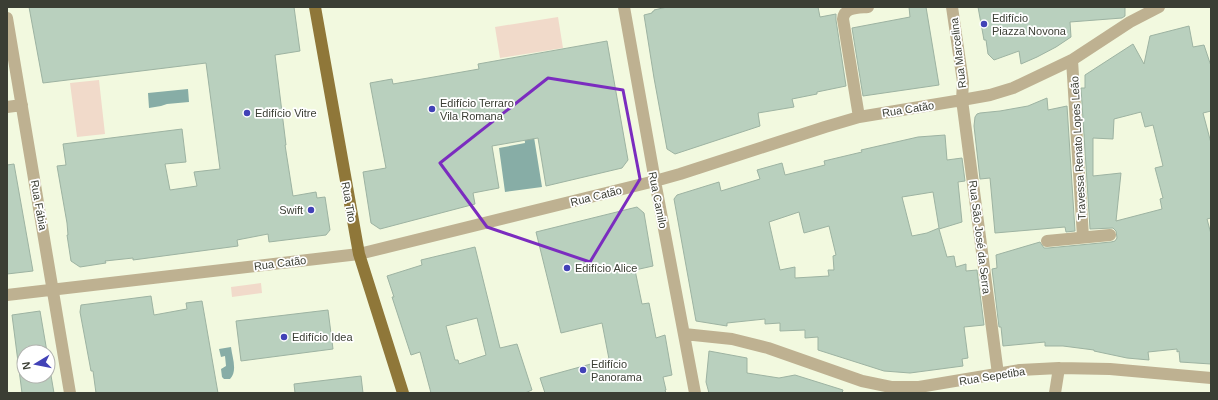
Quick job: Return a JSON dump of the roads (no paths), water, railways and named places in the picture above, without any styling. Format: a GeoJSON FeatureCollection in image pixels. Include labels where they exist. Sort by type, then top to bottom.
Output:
{"type":"FeatureCollection","features":[{"type":"Feature","properties":{"kind":"main road","name":"Rua Tito"},"geometry":{"type":"LineString","coordinates":[[315,7],[359,254],[403,393]]}},
{"type":"Feature","properties":{"kind":"street","name":"Rua Camilo"},"geometry":{"type":"LineString","coordinates":[[624,7],[695,393]]}},
{"type":"Feature","properties":{"kind":"street"},"geometry":{"type":"LineString","coordinates":[[859,117],[843,15],[846,11],[868,7]]}},
{"type":"Feature","properties":{"kind":"street","name":"Rua Marcelina"},"geometry":{"type":"LineString","coordinates":[[952,7],[963,82],[962,100]]}},
{"type":"Feature","properties":{"kind":"street","name":"Rua Catão"},"geometry":{"type":"LineString","coordinates":[[7,295],[359,254],[655,181],[859,117],[990,95],[1013,88],[1072,60],[1130,22],[1159,7]]}},
{"type":"Feature","properties":{"kind":"street","name":"Rua Fábia"},"geometry":{"type":"LineString","coordinates":[[7,18],[70,393]]}},
{"type":"Feature","properties":{"kind":"street","name":"Travessa Renato Lopes Leão"},"geometry":{"type":"LineString","coordinates":[[1072,60],[1083,238]]}},
{"type":"Feature","properties":{"kind":"street","name":"Rua São José da Serra"},"geometry":{"type":"LineString","coordinates":[[962,100],[998,374]]}},
{"type":"Feature","properties":{"kind":"street"},"geometry":{"type":"LineString","coordinates":[[7,107],[22,105]]}},
{"type":"Feature","properties":{"kind":"street"},"geometry":{"type":"LineString","coordinates":[[1047,241],[1110,235]]}},
{"type":"Feature","properties":{"kind":"street","name":"Rua Sepetiba"},"geometry":{"type":"LineString","coordinates":[[684,334],[732,340],[768,348],[862,381],[890,387],[919,387],[1020,370],[1059,368],[1110,369],[1211,378]]}},
{"type":"Feature","properties":{"kind":"street"},"geometry":{"type":"LineString","coordinates":[[1055,393],[1059,368]]}},
{"type":"Feature","properties":{"kind":"water"},"geometry":{"type":"Polygon","coordinates":[[[188,89],[189,102],[167,104],[149,108],[148,93],[188,89]]]}},
{"type":"Feature","properties":{"kind":"water"},"geometry":{"type":"Polygon","coordinates":[[[533,131],[542,187],[505,192],[499,148],[525,143],[524,133],[533,131]]]}},
{"type":"Feature","properties":{"kind":"water"},"geometry":{"type":"Polygon","coordinates":[[[231,347],[234,372],[230,379],[224,379],[222,377],[221,369],[226,366],[225,356],[221,357],[219,349],[231,347]]]}},
{"type":"Feature","properties":{"kind":"place","name":"Edifício Piazza Novona"},"geometry":{"type":"Point","coordinates":[984,24]}},
{"type":"Feature","properties":{"kind":"place","name":"Edifício Terraro Vila Romana"},"geometry":{"type":"Point","coordinates":[432,109]}},
{"type":"Feature","properties":{"kind":"place","name":"Edifício Vitre"},"geometry":{"type":"Point","coordinates":[247,113]}},
{"type":"Feature","properties":{"kind":"place","name":"Swift"},"geometry":{"type":"Point","coordinates":[311,210]}},
{"type":"Feature","properties":{"kind":"place","name":"Edifício Alice"},"geometry":{"type":"Point","coordinates":[567,268]}},
{"type":"Feature","properties":{"kind":"place","name":"Edifício Idea"},"geometry":{"type":"Point","coordinates":[284,337]}},
{"type":"Feature","properties":{"kind":"place","name":"Edifício Panorama"},"geometry":{"type":"Point","coordinates":[583,370]}}]}
